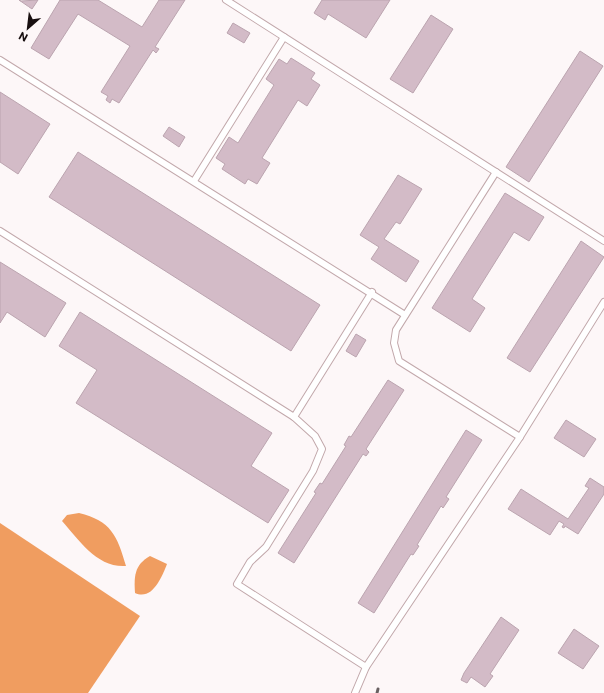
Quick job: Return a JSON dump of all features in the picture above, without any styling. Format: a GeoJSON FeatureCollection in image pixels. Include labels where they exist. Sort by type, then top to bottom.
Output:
{"type":"FeatureCollection","features":[{"type":"Feature","properties":{"kind":"lane"},"geometry":{"type":"LineString","coordinates":[[226,0],[604,241]]}},
{"type":"Feature","properties":{"kind":"lane"},"geometry":{"type":"LineString","coordinates":[[194,181],[284,37]]}},
{"type":"Feature","properties":{"kind":"lane"},"geometry":{"type":"LineString","coordinates":[[0,60],[372,292],[405,315]]}},
{"type":"Feature","properties":{"kind":"lane"},"geometry":{"type":"LineString","coordinates":[[496,172],[396,330],[394,343],[399,361],[520,437]]}},
{"type":"Feature","properties":{"kind":"lane"},"geometry":{"type":"LineString","coordinates":[[0,231],[294,417],[315,436],[322,449],[313,471],[266,547],[250,562],[237,584],[366,667]]}},
{"type":"Feature","properties":{"kind":"lane"},"geometry":{"type":"LineString","coordinates":[[294,417],[372,292]]}},
{"type":"Feature","properties":{"kind":"lane"},"geometry":{"type":"LineString","coordinates":[[354,693],[366,667],[520,437],[604,302]]}},
{"type":"Feature","properties":{"kind":"shaded area"},"geometry":{"type":"Polygon","coordinates":[[[79,513],[99,520],[106,525],[116,538],[126,566],[116,565],[97,558],[82,544],[62,521],[67,515],[79,513]]]}},
{"type":"Feature","properties":{"kind":"shaded area"},"geometry":{"type":"Polygon","coordinates":[[[0,523],[140,616],[88,693],[0,693],[0,523]]]}},
{"type":"Feature","properties":{"kind":"shaded area"},"geometry":{"type":"Polygon","coordinates":[[[150,556],[167,564],[156,586],[146,594],[141,595],[135,593],[136,572],[141,563],[150,556]]]}},
{"type":"Feature","properties":{"kind":"building"},"geometry":{"type":"Polygon","coordinates":[[[19,0],[21,1],[38,0],[32,9],[19,0]]]}},
{"type":"Feature","properties":{"kind":"building"},"geometry":{"type":"Polygon","coordinates":[[[60,0],[98,0],[142,27],[159,0],[185,0],[155,47],[159,49],[156,53],[153,50],[119,103],[112,99],[110,103],[106,100],[108,96],[101,92],[130,46],[78,14],[49,59],[31,48],[60,0]]]}},
{"type":"Feature","properties":{"kind":"building"},"geometry":{"type":"Polygon","coordinates":[[[322,0],[390,0],[366,38],[328,14],[325,20],[314,13],[322,0]]]}},
{"type":"Feature","properties":{"kind":"building"},"geometry":{"type":"Polygon","coordinates":[[[431,15],[453,29],[413,93],[390,79],[431,15]]]}},
{"type":"Feature","properties":{"kind":"building"},"geometry":{"type":"Polygon","coordinates":[[[233,23],[250,33],[244,43],[227,33],[233,23]]]}},
{"type":"Feature","properties":{"kind":"building"},"geometry":{"type":"Polygon","coordinates":[[[580,51],[603,66],[529,182],[506,167],[580,51]]]}},
{"type":"Feature","properties":{"kind":"building"},"geometry":{"type":"Polygon","coordinates":[[[291,58],[315,73],[311,79],[320,85],[307,106],[298,100],[262,158],[270,163],[257,184],[248,179],[245,184],[222,169],[225,164],[216,158],[229,137],[238,143],[274,85],[266,79],[279,59],[287,64],[291,58]]]}},
{"type":"Feature","properties":{"kind":"building"},"geometry":{"type":"Polygon","coordinates":[[[0,92],[50,124],[18,174],[0,162],[0,92]]]}},
{"type":"Feature","properties":{"kind":"building"},"geometry":{"type":"Polygon","coordinates":[[[169,127],[185,137],[179,147],[163,136],[169,127]]]}},
{"type":"Feature","properties":{"kind":"building"},"geometry":{"type":"Polygon","coordinates":[[[78,152],[320,305],[291,351],[49,197],[78,152]]]}},
{"type":"Feature","properties":{"kind":"building"},"geometry":{"type":"Polygon","coordinates":[[[398,175],[422,189],[400,224],[396,222],[384,239],[419,261],[406,282],[371,259],[379,247],[360,235],[398,175]]]}},
{"type":"Feature","properties":{"kind":"building"},"geometry":{"type":"Polygon","coordinates":[[[505,193],[544,217],[529,241],[514,232],[472,299],[485,308],[470,332],[432,308],[505,193]]]}},
{"type":"Feature","properties":{"kind":"building"},"geometry":{"type":"Polygon","coordinates":[[[581,241],[604,257],[530,372],[507,358],[581,241]]]}},
{"type":"Feature","properties":{"kind":"building"},"geometry":{"type":"Polygon","coordinates":[[[0,262],[66,303],[45,337],[7,312],[0,323],[0,262]]]}},
{"type":"Feature","properties":{"kind":"building"},"geometry":{"type":"Polygon","coordinates":[[[80,312],[272,433],[251,466],[289,490],[268,523],[76,403],[97,370],[59,346],[80,312]]]}},
{"type":"Feature","properties":{"kind":"building"},"geometry":{"type":"Polygon","coordinates":[[[356,334],[366,340],[356,357],[346,351],[356,334]]]}},
{"type":"Feature","properties":{"kind":"building"},"geometry":{"type":"Polygon","coordinates":[[[388,380],[404,390],[366,449],[369,452],[366,456],[363,454],[294,563],[278,553],[316,493],[314,492],[320,483],[322,484],[346,446],[344,445],[349,436],[351,437],[388,380]]]}},
{"type":"Feature","properties":{"kind":"building"},"geometry":{"type":"Polygon","coordinates":[[[566,420],[596,439],[584,457],[554,438],[566,420]]]}},
{"type":"Feature","properties":{"kind":"building"},"geometry":{"type":"Polygon","coordinates":[[[466,430],[482,440],[446,497],[449,499],[443,508],[441,506],[417,545],[419,546],[413,555],[411,554],[374,613],[358,603],[466,430]]]}},
{"type":"Feature","properties":{"kind":"building"},"geometry":{"type":"Polygon","coordinates":[[[590,478],[604,487],[604,494],[578,534],[565,526],[564,528],[562,527],[564,524],[559,521],[550,535],[508,509],[521,489],[568,519],[589,488],[585,486],[590,478]]]}},
{"type":"Feature","properties":{"kind":"building"},"geometry":{"type":"Polygon","coordinates":[[[501,617],[519,630],[490,674],[493,676],[485,687],[471,677],[467,683],[461,680],[464,673],[501,617]]]}},
{"type":"Feature","properties":{"kind":"building"},"geometry":{"type":"Polygon","coordinates":[[[574,629],[599,646],[583,669],[558,653],[574,629]]]}},
{"type":"Feature","properties":{"kind":"railway"},"geometry":{"type":"LineString","coordinates":[[377,693],[378,689]]}}]}
